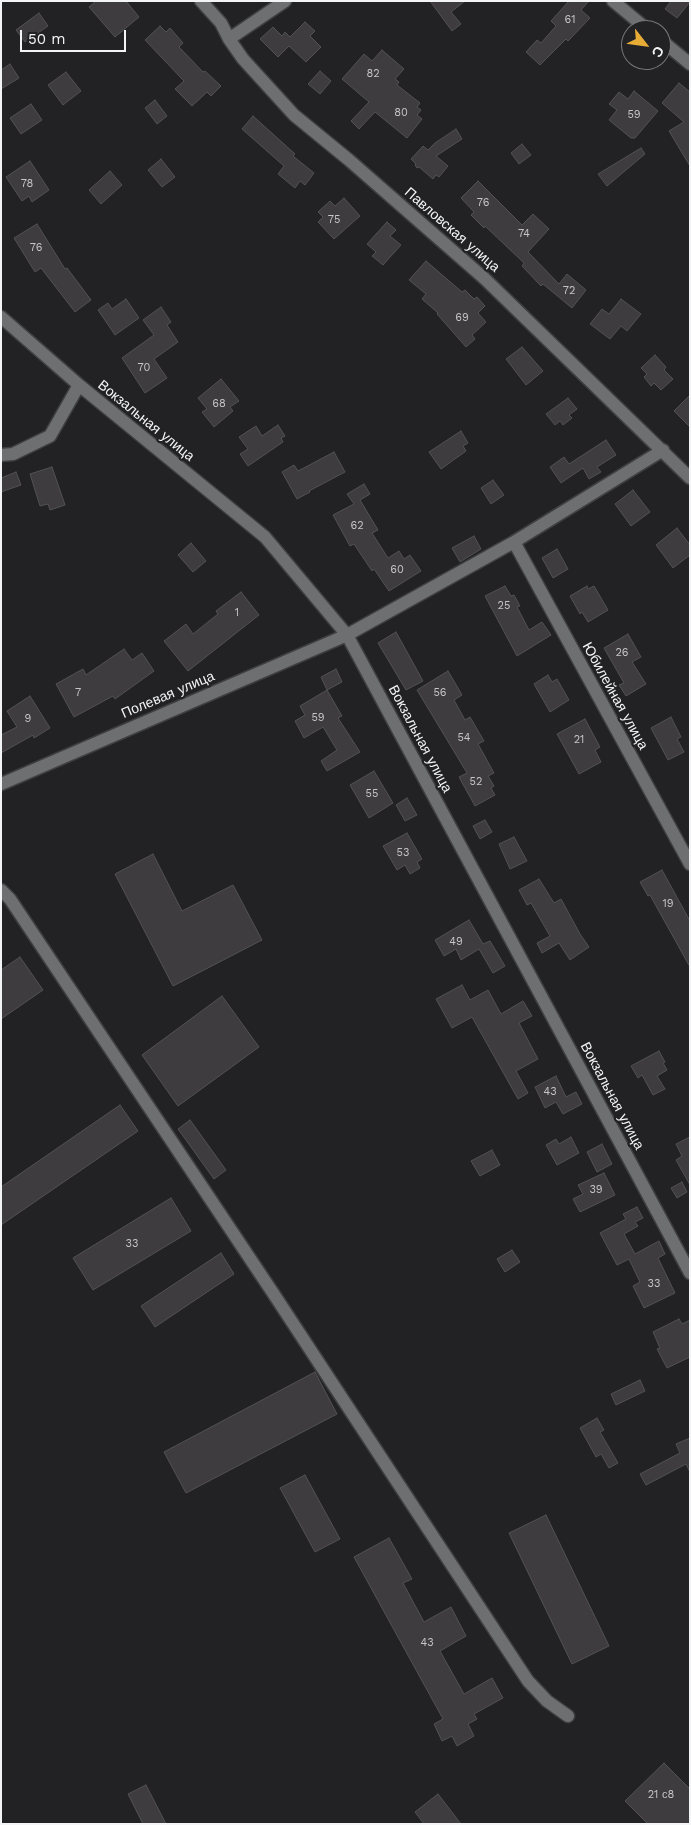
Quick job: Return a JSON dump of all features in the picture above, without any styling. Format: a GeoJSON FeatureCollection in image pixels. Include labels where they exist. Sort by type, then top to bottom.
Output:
{"type":"FeatureCollection","features":[{"type":"Feature","properties":{"kind":"street","name":"Павловская улица"},"geometry":{"type":"LineString","coordinates":[[201,1],[221,24],[228,39],[243,59],[294,115],[349,160],[485,279],[690,478]]}},
{"type":"Feature","properties":{"kind":"street"},"geometry":{"type":"LineString","coordinates":[[228,39],[284,1]]}},
{"type":"Feature","properties":{"kind":"street"},"geometry":{"type":"LineString","coordinates":[[613,1],[636,20]]}},
{"type":"Feature","properties":{"kind":"street"},"geometry":{"type":"LineString","coordinates":[[671,48],[690,64]]}},
{"type":"Feature","properties":{"kind":"street","name":"Вокзальная улица"},"geometry":{"type":"LineString","coordinates":[[1,317],[79,386],[265,537],[347,635],[690,1273]]}},
{"type":"Feature","properties":{"kind":"street"},"geometry":{"type":"LineString","coordinates":[[1,455],[14,454],[50,436],[79,386]]}},
{"type":"Feature","properties":{"kind":"street","name":"Полевая улица"},"geometry":{"type":"LineString","coordinates":[[1,784],[347,635],[514,542],[662,450]]}},
{"type":"Feature","properties":{"kind":"street","name":"Юбилейная улица"},"geometry":{"type":"LineString","coordinates":[[514,542],[690,864]]}},
{"type":"Feature","properties":{"kind":"street"},"geometry":{"type":"LineString","coordinates":[[1,890],[10,899],[273,1293],[528,1681],[547,1701],[568,1716]]}},
{"type":"Feature","properties":{"kind":"building"},"geometry":{"type":"Polygon","coordinates":[[[96,1],[126,1],[139,17],[115,37],[89,7],[96,1]]]}},
{"type":"Feature","properties":{"kind":"building"},"geometry":{"type":"Polygon","coordinates":[[[430,1],[465,1],[451,12],[461,24],[452,31],[430,1]]]}},
{"type":"Feature","properties":{"kind":"building"},"geometry":{"type":"Polygon","coordinates":[[[569,1],[589,1],[581,10],[590,18],[568,41],[566,39],[540,65],[526,52],[537,40],[541,43],[556,26],[551,21],[569,1]]]}},
{"type":"Feature","properties":{"kind":"building"},"geometry":{"type":"Polygon","coordinates":[[[671,1],[690,2],[677,18],[665,9],[671,1]]]}},
{"type":"Feature","properties":{"kind":"building"},"geometry":{"type":"Polygon","coordinates":[[[39,13],[48,26],[25,42],[16,30],[39,13]]]}},
{"type":"Feature","properties":{"kind":"building"},"geometry":{"type":"Polygon","coordinates":[[[305,22],[315,31],[310,36],[321,47],[306,62],[289,46],[278,57],[260,39],[273,27],[282,36],[285,32],[290,37],[305,22]]]}},
{"type":"Feature","properties":{"kind":"building"},"geometry":{"type":"Polygon","coordinates":[[[160,26],[166,32],[170,28],[183,43],[179,47],[203,72],[205,71],[221,86],[211,96],[207,92],[192,106],[175,89],[184,81],[145,40],[160,26]]]}},
{"type":"Feature","properties":{"kind":"building"},"geometry":{"type":"Polygon","coordinates":[[[382,50],[404,69],[395,79],[399,82],[397,85],[420,103],[417,107],[421,110],[417,115],[422,119],[407,138],[375,112],[359,129],[351,121],[369,102],[342,79],[364,54],[372,61],[382,50]]]}},
{"type":"Feature","properties":{"kind":"building"},"geometry":{"type":"Polygon","coordinates":[[[10,64],[19,78],[1,89],[1,70],[10,64]]]}},
{"type":"Feature","properties":{"kind":"building"},"geometry":{"type":"Polygon","coordinates":[[[320,71],[331,81],[320,94],[308,84],[320,71]]]}},
{"type":"Feature","properties":{"kind":"building"},"geometry":{"type":"Polygon","coordinates":[[[66,72],[81,91],[63,105],[48,85],[66,72]]]}},
{"type":"Feature","properties":{"kind":"building"},"geometry":{"type":"Polygon","coordinates":[[[679,83],[690,92],[690,166],[669,131],[684,122],[662,103],[679,83]]]}},
{"type":"Feature","properties":{"kind":"building"},"geometry":{"type":"Polygon","coordinates":[[[634,91],[658,111],[635,138],[631,138],[609,120],[617,110],[609,104],[619,92],[628,99],[634,91]]]}},
{"type":"Feature","properties":{"kind":"building"},"geometry":{"type":"Polygon","coordinates":[[[155,100],[167,116],[157,124],[145,108],[155,100]]]}},
{"type":"Feature","properties":{"kind":"building"},"geometry":{"type":"Polygon","coordinates":[[[31,104],[42,120],[21,134],[10,118],[31,104]]]}},
{"type":"Feature","properties":{"kind":"building"},"geometry":{"type":"Polygon","coordinates":[[[253,116],[295,154],[293,156],[314,173],[305,185],[300,181],[295,188],[278,174],[284,166],[242,129],[253,116]]]}},
{"type":"Feature","properties":{"kind":"building"},"geometry":{"type":"Polygon","coordinates":[[[456,129],[462,139],[436,156],[448,166],[439,177],[436,175],[433,179],[419,167],[417,168],[411,159],[423,146],[428,150],[456,129]]]}},
{"type":"Feature","properties":{"kind":"building"},"geometry":{"type":"Polygon","coordinates":[[[522,144],[531,155],[519,164],[511,153],[522,144]]]}},
{"type":"Feature","properties":{"kind":"building"},"geometry":{"type":"Polygon","coordinates":[[[641,148],[645,154],[607,186],[598,174],[641,148]]]}},
{"type":"Feature","properties":{"kind":"building"},"geometry":{"type":"Polygon","coordinates":[[[161,159],[175,177],[162,187],[148,170],[161,159]]]}},
{"type":"Feature","properties":{"kind":"building"},"geometry":{"type":"Polygon","coordinates":[[[30,161],[49,190],[32,202],[29,196],[22,201],[6,177],[30,161]]]}},
{"type":"Feature","properties":{"kind":"building"},"geometry":{"type":"Polygon","coordinates":[[[110,171],[122,185],[101,204],[89,190],[110,171]]]}},
{"type":"Feature","properties":{"kind":"building"},"geometry":{"type":"Polygon","coordinates":[[[478,181],[522,225],[533,214],[549,229],[528,252],[559,284],[567,274],[586,290],[572,308],[543,284],[541,286],[522,266],[524,263],[471,215],[474,212],[461,198],[478,181]]]}},
{"type":"Feature","properties":{"kind":"building"},"geometry":{"type":"Polygon","coordinates":[[[344,198],[360,216],[334,239],[318,222],[323,217],[318,212],[330,201],[335,206],[344,198]]]}},
{"type":"Feature","properties":{"kind":"building"},"geometry":{"type":"Polygon","coordinates":[[[387,222],[396,230],[390,236],[401,245],[383,265],[372,256],[376,252],[367,244],[387,222]]]}},
{"type":"Feature","properties":{"kind":"building"},"geometry":{"type":"Polygon","coordinates":[[[37,224],[65,269],[67,268],[91,300],[75,312],[41,268],[35,272],[14,238],[37,224]]]}},
{"type":"Feature","properties":{"kind":"building"},"geometry":{"type":"Polygon","coordinates":[[[426,261],[462,292],[465,290],[474,299],[477,297],[485,306],[478,313],[486,322],[472,335],[475,339],[466,347],[438,313],[422,299],[426,294],[409,280],[426,261]]]}},
{"type":"Feature","properties":{"kind":"building"},"geometry":{"type":"Polygon","coordinates":[[[126,299],[139,318],[115,335],[98,310],[108,303],[112,309],[126,299]]]}},
{"type":"Feature","properties":{"kind":"building"},"geometry":{"type":"Polygon","coordinates":[[[621,299],[641,314],[627,331],[621,326],[610,339],[590,324],[602,309],[609,314],[621,299]]]}},
{"type":"Feature","properties":{"kind":"building"},"geometry":{"type":"Polygon","coordinates":[[[161,307],[171,322],[167,325],[178,342],[154,359],[167,378],[145,393],[122,358],[154,335],[143,320],[161,307]]]}},
{"type":"Feature","properties":{"kind":"building"},"geometry":{"type":"Polygon","coordinates":[[[522,347],[543,371],[526,385],[506,359],[522,347]]]}},
{"type":"Feature","properties":{"kind":"building"},"geometry":{"type":"Polygon","coordinates":[[[655,355],[666,367],[664,370],[673,379],[661,390],[654,383],[651,386],[644,377],[647,374],[641,368],[655,355]]]}},
{"type":"Feature","properties":{"kind":"building"},"geometry":{"type":"Polygon","coordinates":[[[221,379],[239,401],[230,407],[233,411],[214,427],[202,412],[207,409],[198,398],[221,379]]]}},
{"type":"Feature","properties":{"kind":"building"},"geometry":{"type":"Polygon","coordinates":[[[690,395],[690,427],[674,411],[690,395]]]}},
{"type":"Feature","properties":{"kind":"building"},"geometry":{"type":"Polygon","coordinates":[[[568,398],[577,409],[569,415],[572,418],[563,425],[560,421],[555,425],[546,414],[568,398]]]}},
{"type":"Feature","properties":{"kind":"building"},"geometry":{"type":"Polygon","coordinates":[[[278,425],[285,436],[281,438],[283,442],[248,466],[240,454],[248,449],[239,437],[256,426],[262,436],[278,425]]]}},
{"type":"Feature","properties":{"kind":"building"},"geometry":{"type":"Polygon","coordinates":[[[461,431],[468,443],[463,446],[466,451],[441,469],[429,452],[461,431]]]}},
{"type":"Feature","properties":{"kind":"building"},"geometry":{"type":"Polygon","coordinates":[[[606,440],[616,455],[597,467],[601,472],[589,479],[583,468],[561,483],[550,467],[564,457],[569,464],[606,440]]]}},
{"type":"Feature","properties":{"kind":"building"},"geometry":{"type":"Polygon","coordinates":[[[334,452],[345,472],[297,499],[282,472],[294,465],[298,471],[334,452]]]}},
{"type":"Feature","properties":{"kind":"building"},"geometry":{"type":"Polygon","coordinates":[[[52,467],[65,505],[50,510],[48,504],[40,506],[30,474],[52,467]]]}},
{"type":"Feature","properties":{"kind":"building"},"geometry":{"type":"Polygon","coordinates":[[[16,472],[21,485],[1,492],[1,478],[16,472]]]}},
{"type":"Feature","properties":{"kind":"building"},"geometry":{"type":"Polygon","coordinates":[[[493,480],[504,495],[491,504],[481,488],[493,480]]]}},
{"type":"Feature","properties":{"kind":"building"},"geometry":{"type":"Polygon","coordinates":[[[364,484],[370,494],[360,500],[378,530],[372,533],[388,558],[399,551],[404,559],[410,555],[421,571],[389,591],[374,569],[372,571],[354,544],[350,546],[333,515],[354,504],[347,494],[364,484]]]}},
{"type":"Feature","properties":{"kind":"building"},"geometry":{"type":"Polygon","coordinates":[[[633,490],[650,512],[631,526],[615,504],[633,490]]]}},
{"type":"Feature","properties":{"kind":"building"},"geometry":{"type":"Polygon","coordinates":[[[677,528],[690,545],[690,555],[673,568],[656,545],[677,528]]]}},
{"type":"Feature","properties":{"kind":"building"},"geometry":{"type":"Polygon","coordinates":[[[474,536],[481,549],[460,562],[452,548],[474,536]]]}},
{"type":"Feature","properties":{"kind":"building"},"geometry":{"type":"Polygon","coordinates":[[[191,543],[206,561],[193,572],[178,555],[191,543]]]}},
{"type":"Feature","properties":{"kind":"building"},"geometry":{"type":"Polygon","coordinates":[[[557,549],[568,569],[553,578],[542,558],[557,549]]]}},
{"type":"Feature","properties":{"kind":"building"},"geometry":{"type":"Polygon","coordinates":[[[505,586],[511,596],[514,595],[520,606],[517,607],[529,630],[542,622],[551,635],[517,656],[485,596],[505,586]]]}},
{"type":"Feature","properties":{"kind":"building"},"geometry":{"type":"Polygon","coordinates":[[[587,586],[588,589],[594,586],[608,610],[588,622],[582,612],[580,614],[570,596],[587,586]]]}},
{"type":"Feature","properties":{"kind":"building"},"geometry":{"type":"Polygon","coordinates":[[[241,592],[259,615],[188,671],[164,641],[186,624],[193,634],[218,614],[216,611],[241,592]]]}},
{"type":"Feature","properties":{"kind":"building"},"geometry":{"type":"Polygon","coordinates":[[[396,632],[423,681],[406,690],[378,643],[396,632]]]}},
{"type":"Feature","properties":{"kind":"building"},"geometry":{"type":"Polygon","coordinates":[[[628,634],[641,657],[632,662],[646,684],[626,696],[619,685],[624,683],[604,648],[628,634]]]}},
{"type":"Feature","properties":{"kind":"building"},"geometry":{"type":"Polygon","coordinates":[[[124,649],[132,660],[142,653],[154,671],[115,699],[113,696],[74,717],[56,684],[83,669],[86,675],[124,649]]]}},
{"type":"Feature","properties":{"kind":"building"},"geometry":{"type":"Polygon","coordinates":[[[336,669],[342,682],[327,690],[321,677],[336,669]]]}},
{"type":"Feature","properties":{"kind":"building"},"geometry":{"type":"Polygon","coordinates":[[[448,671],[462,695],[454,700],[465,720],[470,717],[484,741],[478,744],[494,773],[488,776],[494,786],[491,788],[495,795],[475,806],[459,777],[467,773],[417,690],[448,671]]]}},
{"type":"Feature","properties":{"kind":"building"},"geometry":{"type":"Polygon","coordinates":[[[548,675],[552,682],[557,679],[569,700],[550,712],[534,684],[548,675]]]}},
{"type":"Feature","properties":{"kind":"building"},"geometry":{"type":"Polygon","coordinates":[[[327,690],[342,716],[338,718],[360,752],[327,771],[321,761],[337,750],[323,727],[304,738],[295,721],[305,715],[300,706],[327,690]]]}},
{"type":"Feature","properties":{"kind":"building"},"geometry":{"type":"Polygon","coordinates":[[[30,696],[50,728],[34,738],[33,735],[1,753],[1,735],[17,727],[7,711],[30,696]]]}},
{"type":"Feature","properties":{"kind":"building"},"geometry":{"type":"Polygon","coordinates":[[[671,717],[681,737],[677,739],[684,752],[668,760],[651,728],[671,717]]]}},
{"type":"Feature","properties":{"kind":"building"},"geometry":{"type":"Polygon","coordinates":[[[585,719],[600,747],[595,750],[601,762],[579,774],[557,734],[585,719]]]}},
{"type":"Feature","properties":{"kind":"building"},"geometry":{"type":"Polygon","coordinates":[[[374,771],[393,803],[369,818],[350,785],[374,771]]]}},
{"type":"Feature","properties":{"kind":"building"},"geometry":{"type":"Polygon","coordinates":[[[407,798],[417,815],[405,821],[396,805],[407,798]]]}},
{"type":"Feature","properties":{"kind":"building"},"geometry":{"type":"Polygon","coordinates":[[[485,820],[492,832],[480,839],[473,826],[485,820]]]}},
{"type":"Feature","properties":{"kind":"building"},"geometry":{"type":"Polygon","coordinates":[[[407,833],[422,859],[417,862],[420,868],[410,874],[405,865],[397,870],[383,846],[407,833]]]}},
{"type":"Feature","properties":{"kind":"building"},"geometry":{"type":"Polygon","coordinates":[[[514,837],[527,861],[510,869],[499,844],[514,837]]]}},
{"type":"Feature","properties":{"kind":"building"},"geometry":{"type":"Polygon","coordinates":[[[153,854],[182,911],[233,885],[262,940],[173,986],[115,874],[153,854]]]}},
{"type":"Feature","properties":{"kind":"building"},"geometry":{"type":"Polygon","coordinates":[[[662,870],[690,921],[690,967],[650,895],[648,896],[640,882],[662,870]]]}},
{"type":"Feature","properties":{"kind":"building"},"geometry":{"type":"Polygon","coordinates":[[[539,879],[554,903],[561,899],[589,947],[570,960],[559,943],[542,953],[537,943],[550,936],[531,903],[527,905],[519,890],[539,879]]]}},
{"type":"Feature","properties":{"kind":"building"},"geometry":{"type":"Polygon","coordinates":[[[469,920],[483,944],[490,941],[505,966],[493,973],[479,949],[461,960],[456,949],[444,956],[435,940],[469,920]]]}},
{"type":"Feature","properties":{"kind":"building"},"geometry":{"type":"Polygon","coordinates":[[[20,957],[43,990],[1,1019],[1,970],[20,957]]]}},
{"type":"Feature","properties":{"kind":"building"},"geometry":{"type":"Polygon","coordinates":[[[462,985],[470,1000],[488,990],[501,1014],[523,1001],[532,1016],[519,1023],[538,1059],[516,1071],[528,1093],[518,1099],[472,1017],[452,1028],[436,999],[462,985]]]}},
{"type":"Feature","properties":{"kind":"building"},"geometry":{"type":"Polygon","coordinates":[[[222,996],[259,1047],[178,1106],[142,1055],[222,996]]]}},
{"type":"Feature","properties":{"kind":"building"},"geometry":{"type":"Polygon","coordinates":[[[659,1051],[667,1070],[657,1076],[665,1089],[653,1095],[642,1075],[638,1078],[631,1066],[659,1051]]]}},
{"type":"Feature","properties":{"kind":"building"},"geometry":{"type":"Polygon","coordinates":[[[556,1076],[566,1097],[576,1092],[582,1104],[563,1114],[556,1102],[545,1108],[535,1087],[556,1076]]]}},
{"type":"Feature","properties":{"kind":"building"},"geometry":{"type":"Polygon","coordinates":[[[120,1105],[138,1131],[1,1225],[1,1187],[120,1105]]]}},
{"type":"Feature","properties":{"kind":"building"},"geometry":{"type":"Polygon","coordinates":[[[190,1120],[226,1170],[214,1179],[178,1129],[190,1120]]]}},
{"type":"Feature","properties":{"kind":"building"},"geometry":{"type":"Polygon","coordinates":[[[571,1137],[579,1153],[557,1165],[546,1145],[556,1139],[559,1144],[571,1137]]]}},
{"type":"Feature","properties":{"kind":"building"},"geometry":{"type":"Polygon","coordinates":[[[690,1137],[690,1185],[676,1160],[682,1156],[676,1144],[690,1137]]]}},
{"type":"Feature","properties":{"kind":"building"},"geometry":{"type":"Polygon","coordinates":[[[602,1144],[612,1164],[597,1172],[587,1152],[602,1144]]]}},
{"type":"Feature","properties":{"kind":"building"},"geometry":{"type":"Polygon","coordinates":[[[492,1150],[500,1165],[480,1176],[471,1161],[492,1150]]]}},
{"type":"Feature","properties":{"kind":"building"},"geometry":{"type":"Polygon","coordinates":[[[604,1173],[615,1195],[580,1212],[573,1199],[583,1194],[578,1185],[604,1173]]]}},
{"type":"Feature","properties":{"kind":"building"},"geometry":{"type":"Polygon","coordinates":[[[682,1182],[687,1192],[677,1198],[671,1188],[682,1182]]]}},
{"type":"Feature","properties":{"kind":"building"},"geometry":{"type":"Polygon","coordinates":[[[171,1198],[191,1231],[93,1290],[73,1258],[171,1198]]]}},
{"type":"Feature","properties":{"kind":"building"},"geometry":{"type":"Polygon","coordinates":[[[637,1207],[643,1218],[635,1222],[638,1226],[624,1234],[635,1254],[659,1241],[665,1254],[658,1258],[675,1293],[644,1308],[633,1286],[640,1282],[629,1259],[617,1265],[600,1233],[626,1219],[623,1214],[637,1207]]]}},
{"type":"Feature","properties":{"kind":"building"},"geometry":{"type":"Polygon","coordinates":[[[512,1250],[520,1262],[505,1272],[497,1259],[512,1250]]]}},
{"type":"Feature","properties":{"kind":"building"},"geometry":{"type":"Polygon","coordinates":[[[221,1253],[234,1274],[155,1327],[141,1306],[221,1253]]]}},
{"type":"Feature","properties":{"kind":"building"},"geometry":{"type":"Polygon","coordinates":[[[679,1319],[682,1324],[690,1320],[690,1357],[667,1368],[657,1349],[660,1348],[653,1332],[679,1319]]]}},
{"type":"Feature","properties":{"kind":"building"},"geometry":{"type":"Polygon","coordinates":[[[315,1372],[337,1414],[186,1493],[164,1452],[315,1372]]]}},
{"type":"Feature","properties":{"kind":"building"},"geometry":{"type":"Polygon","coordinates":[[[640,1380],[645,1391],[616,1405],[611,1394],[640,1380]]]}},
{"type":"Feature","properties":{"kind":"building"},"geometry":{"type":"Polygon","coordinates":[[[597,1418],[604,1430],[600,1432],[618,1463],[609,1468],[601,1454],[596,1457],[580,1428],[597,1418]]]}},
{"type":"Feature","properties":{"kind":"building"},"geometry":{"type":"Polygon","coordinates":[[[690,1438],[690,1472],[686,1464],[646,1485],[640,1474],[680,1453],[676,1444],[690,1438]]]}},
{"type":"Feature","properties":{"kind":"building"},"geometry":{"type":"Polygon","coordinates":[[[305,1475],[340,1539],[315,1552],[280,1488],[305,1475]]]}},
{"type":"Feature","properties":{"kind":"building"},"geometry":{"type":"Polygon","coordinates":[[[546,1515],[609,1646],[572,1664],[509,1533],[546,1515]]]}},
{"type":"Feature","properties":{"kind":"building"},"geometry":{"type":"Polygon","coordinates":[[[389,1538],[412,1579],[403,1583],[424,1622],[451,1607],[466,1636],[440,1651],[464,1694],[492,1678],[503,1698],[474,1714],[477,1719],[468,1724],[474,1736],[457,1746],[452,1736],[442,1741],[434,1724],[443,1719],[354,1557],[389,1538]]]}},
{"type":"Feature","properties":{"kind":"building"},"geometry":{"type":"Polygon","coordinates":[[[664,1763],[690,1789],[690,1824],[648,1824],[625,1801],[664,1763]]]}},
{"type":"Feature","properties":{"kind":"building"},"geometry":{"type":"Polygon","coordinates":[[[146,1785],[166,1824],[143,1824],[128,1794],[146,1785]]]}},
{"type":"Feature","properties":{"kind":"building"},"geometry":{"type":"Polygon","coordinates":[[[438,1794],[461,1824],[424,1824],[415,1812],[438,1794]]]}}]}
